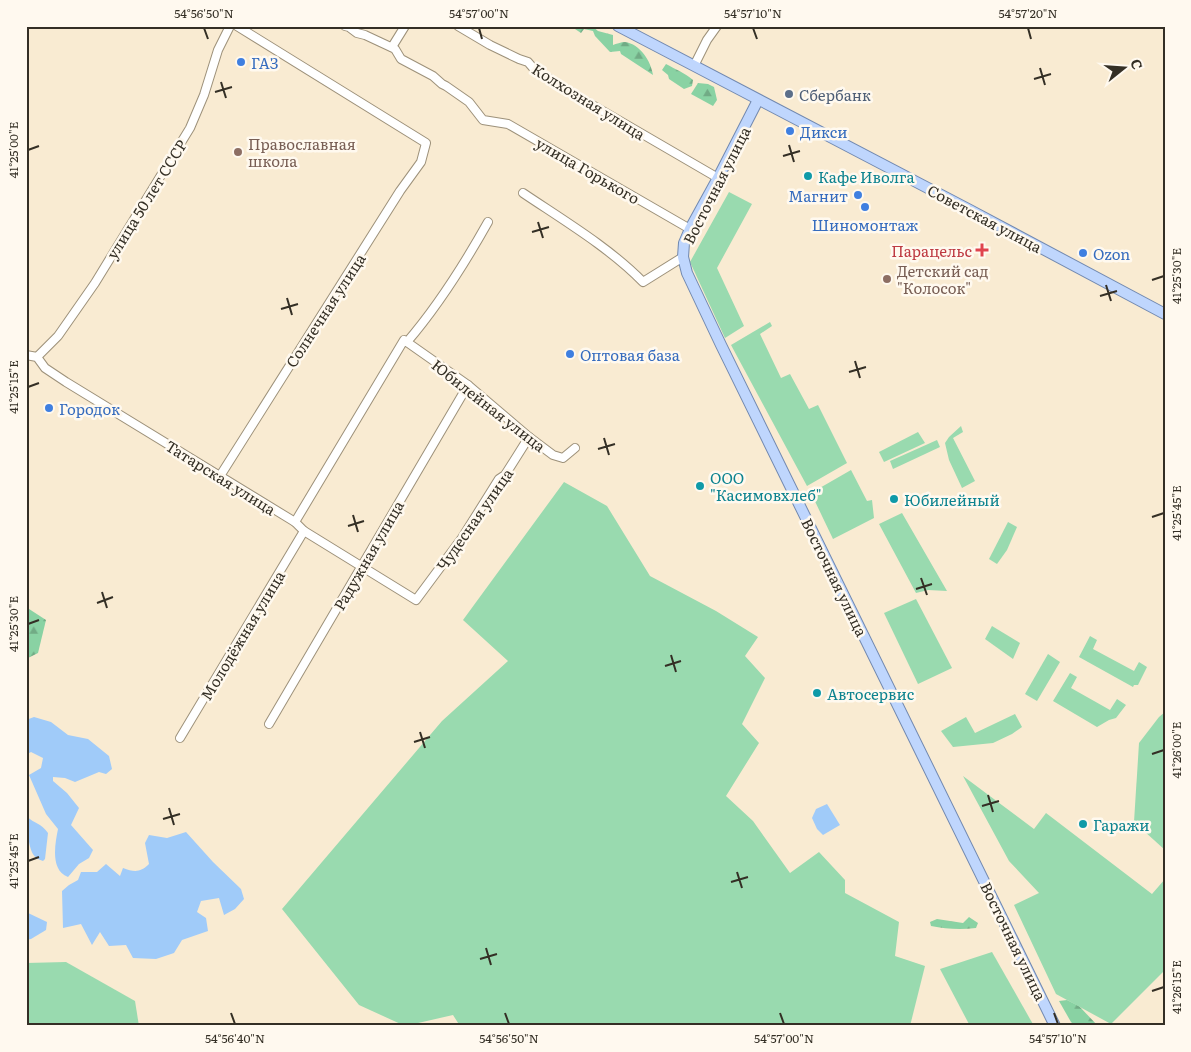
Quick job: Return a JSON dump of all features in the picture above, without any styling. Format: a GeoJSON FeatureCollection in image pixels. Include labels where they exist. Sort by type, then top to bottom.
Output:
{"type":"FeatureCollection","features":[{"type":"Feature","properties":{"kind":"main road","name":"Советская улица"},"geometry":{"type":"LineString","coordinates":[[618,26],[1165,314]]}},
{"type":"Feature","properties":{"kind":"main road","name":"Восточная улица"},"geometry":{"type":"LineString","coordinates":[[758,100],[684,243],[682,257],[687,273],[1056,1026]]}},
{"type":"Feature","properties":{"kind":"street","name":"улица 50 лет СССР"},"geometry":{"type":"LineString","coordinates":[[37,356],[58,336],[95,283],[190,128],[204,95],[218,50],[230,26]]}},
{"type":"Feature","properties":{"kind":"street","name":"Солнечная улица"},"geometry":{"type":"LineString","coordinates":[[220,476],[400,191],[421,162],[426,143],[237,26]]}},
{"type":"Feature","properties":{"kind":"street"},"geometry":{"type":"LineString","coordinates":[[345,26],[392,47],[404,26]]}},
{"type":"Feature","properties":{"kind":"street","name":"Колхозная улица"},"geometry":{"type":"LineString","coordinates":[[458,26],[528,62],[534,69],[577,96],[718,178]]}},
{"type":"Feature","properties":{"kind":"street"},"geometry":{"type":"LineString","coordinates":[[694,66],[707,40],[717,26]]}},
{"type":"Feature","properties":{"kind":"street","name":"улица Горького"},"geometry":{"type":"LineString","coordinates":[[392,47],[396,49],[401,60],[433,76],[469,102],[484,120],[508,124],[690,229]]}},
{"type":"Feature","properties":{"kind":"street"},"geometry":{"type":"LineString","coordinates":[[524,194],[604,249],[629,268],[642,282],[682,257]]}},
{"type":"Feature","properties":{"kind":"street"},"geometry":{"type":"LineString","coordinates":[[295,522],[405,341],[425,321],[470,254],[488,222]]}},
{"type":"Feature","properties":{"kind":"street","name":"Юбилейная улица"},"geometry":{"type":"LineString","coordinates":[[405,341],[468,385],[553,455],[563,458],[575,448]]}},
{"type":"Feature","properties":{"kind":"street"},"geometry":{"type":"LineString","coordinates":[[26,355],[37,356]]}},
{"type":"Feature","properties":{"kind":"street","name":"Татарская улица"},"geometry":{"type":"LineString","coordinates":[[37,356],[45,368],[295,522],[304,531],[416,600]]}},
{"type":"Feature","properties":{"kind":"street","name":"Радужная улица"},"geometry":{"type":"LineString","coordinates":[[269,724],[468,385]]}},
{"type":"Feature","properties":{"kind":"street","name":"Чудесная улица"},"geometry":{"type":"LineString","coordinates":[[416,600],[462,538],[499,480],[505,475],[530,437]]}},
{"type":"Feature","properties":{"kind":"street","name":"Молодёжная улица"},"geometry":{"type":"LineString","coordinates":[[180,738],[304,531]]}},
{"type":"Feature","properties":{"kind":"green space"},"geometry":{"type":"Polygon","coordinates":[[[574,26],[592,26],[598,31],[613,35],[613,45],[625,42],[635,46],[644,54],[650,64],[653,75],[621,54],[620,51],[610,52],[595,36],[593,31],[584,29],[581,33],[574,26]]]}},
{"type":"Feature","properties":{"kind":"green space"},"geometry":{"type":"Polygon","coordinates":[[[666,64],[693,80],[692,86],[684,89],[669,79],[668,75],[662,70],[666,64]]]}},
{"type":"Feature","properties":{"kind":"green space"},"geometry":{"type":"Polygon","coordinates":[[[698,83],[714,87],[717,100],[713,106],[691,94],[698,83]]]}},
{"type":"Feature","properties":{"kind":"green space"},"geometry":{"type":"Polygon","coordinates":[[[729,192],[752,204],[717,268],[744,326],[725,338],[690,262],[729,192]]]}},
{"type":"Feature","properties":{"kind":"green space"},"geometry":{"type":"Polygon","coordinates":[[[770,322],[772,326],[760,334],[781,378],[790,374],[809,409],[818,405],[847,463],[807,486],[731,345],[770,322]]]}},
{"type":"Feature","properties":{"kind":"green space"},"geometry":{"type":"Polygon","coordinates":[[[961,426],[963,432],[953,438],[975,481],[962,488],[949,460],[945,443],[961,426]]]}},
{"type":"Feature","properties":{"kind":"green space"},"geometry":{"type":"Polygon","coordinates":[[[918,432],[925,443],[884,462],[879,452],[918,432]]]}},
{"type":"Feature","properties":{"kind":"green space"},"geometry":{"type":"Polygon","coordinates":[[[937,440],[940,447],[893,469],[890,461],[937,440]]]}},
{"type":"Feature","properties":{"kind":"green space"},"geometry":{"type":"Polygon","coordinates":[[[851,470],[867,501],[872,500],[874,518],[833,539],[811,493],[851,470]]]}},
{"type":"Feature","properties":{"kind":"green space"},"geometry":{"type":"Polygon","coordinates":[[[564,482],[607,506],[650,576],[716,611],[758,637],[745,656],[765,678],[742,724],[759,743],[726,796],[753,821],[790,873],[819,852],[845,880],[845,893],[899,922],[895,956],[925,966],[910,1026],[460,1026],[453,1015],[405,1026],[359,1005],[282,909],[442,721],[508,661],[463,620],[564,482]]]}},
{"type":"Feature","properties":{"kind":"green space"},"geometry":{"type":"Polygon","coordinates":[[[902,513],[947,591],[928,590],[916,593],[879,524],[902,513]]]}},
{"type":"Feature","properties":{"kind":"green space"},"geometry":{"type":"Polygon","coordinates":[[[1008,522],[1017,527],[1007,550],[997,564],[989,559],[1008,522]]]}},
{"type":"Feature","properties":{"kind":"green space"},"geometry":{"type":"Polygon","coordinates":[[[916,599],[952,668],[918,684],[884,613],[916,599]]]}},
{"type":"Feature","properties":{"kind":"green space"},"geometry":{"type":"Polygon","coordinates":[[[26,607],[46,620],[38,653],[26,659],[26,607]]]}},
{"type":"Feature","properties":{"kind":"green space"},"geometry":{"type":"Polygon","coordinates":[[[992,626],[1020,643],[1013,659],[985,639],[992,626]]]}},
{"type":"Feature","properties":{"kind":"green space"},"geometry":{"type":"Polygon","coordinates":[[[1090,636],[1097,640],[1093,649],[1134,671],[1139,662],[1147,667],[1138,685],[1133,687],[1079,657],[1090,636]]]}},
{"type":"Feature","properties":{"kind":"green space"},"geometry":{"type":"Polygon","coordinates":[[[1048,654],[1060,662],[1037,701],[1025,694],[1048,654]]]}},
{"type":"Feature","properties":{"kind":"green space"},"geometry":{"type":"Polygon","coordinates":[[[1070,673],[1077,677],[1071,688],[1110,710],[1117,699],[1126,705],[1116,718],[1097,727],[1053,701],[1070,673]]]}},
{"type":"Feature","properties":{"kind":"green space"},"geometry":{"type":"Polygon","coordinates":[[[1165,712],[1165,850],[1134,822],[1139,743],[1165,712]]]}},
{"type":"Feature","properties":{"kind":"green space"},"geometry":{"type":"Polygon","coordinates":[[[1015,714],[1022,727],[993,743],[953,747],[941,731],[966,717],[975,733],[1015,714]]]}},
{"type":"Feature","properties":{"kind":"green space"},"geometry":{"type":"Polygon","coordinates":[[[963,776],[1034,829],[1046,813],[1152,894],[1165,879],[1165,970],[1111,1024],[1056,994],[1014,905],[1039,893],[1009,861],[963,776]]]}},
{"type":"Feature","properties":{"kind":"green space"},"geometry":{"type":"Polygon","coordinates":[[[969,917],[978,923],[976,928],[942,928],[931,926],[930,922],[937,919],[963,923],[969,917]]]}},
{"type":"Feature","properties":{"kind":"green space"},"geometry":{"type":"Polygon","coordinates":[[[992,952],[1034,1026],[970,1026],[940,969],[992,952]]]}},
{"type":"Feature","properties":{"kind":"green space"},"geometry":{"type":"Polygon","coordinates":[[[66,962],[135,1001],[139,1026],[26,1026],[26,963],[66,962]]]}},
{"type":"Feature","properties":{"kind":"green space"},"geometry":{"type":"Polygon","coordinates":[[[1067,1000],[1079,1006],[1098,1026],[1075,1026],[1059,1001],[1067,1000]]]}},
{"type":"Feature","properties":{"kind":"water"},"geometry":{"type":"Polygon","coordinates":[[[34,717],[51,722],[68,735],[88,739],[109,756],[112,769],[106,774],[99,772],[75,782],[65,778],[53,777],[53,781],[67,793],[79,808],[71,825],[93,850],[89,858],[79,864],[68,877],[62,874],[56,863],[55,849],[58,829],[46,814],[29,775],[41,768],[43,758],[31,752],[26,755],[26,720],[34,717]]]}},
{"type":"Feature","properties":{"kind":"water"},"geometry":{"type":"Polygon","coordinates":[[[827,804],[840,825],[823,835],[817,829],[812,818],[816,809],[827,804]]]}},
{"type":"Feature","properties":{"kind":"water"},"geometry":{"type":"Polygon","coordinates":[[[26,816],[43,827],[48,833],[45,859],[43,861],[35,856],[29,842],[26,841],[26,816]]]}},
{"type":"Feature","properties":{"kind":"water"},"geometry":{"type":"Polygon","coordinates":[[[186,832],[241,889],[244,899],[235,909],[224,915],[219,898],[201,901],[197,912],[206,918],[208,931],[182,940],[174,953],[156,959],[133,958],[126,945],[109,946],[100,932],[92,945],[81,924],[63,928],[62,891],[78,880],[81,872],[97,872],[106,864],[120,876],[123,868],[134,871],[140,870],[149,864],[145,843],[149,835],[167,838],[186,832]]]}},
{"type":"Feature","properties":{"kind":"water"},"geometry":{"type":"Polygon","coordinates":[[[26,912],[47,922],[46,930],[26,940],[26,912]]]}},
{"type":"Feature","properties":{"kind":"place","name":"ГАЗ"},"geometry":{"type":"Point","coordinates":[241,62]}},
{"type":"Feature","properties":{"kind":"place","name":"Сбербанк"},"geometry":{"type":"Point","coordinates":[789,94]}},
{"type":"Feature","properties":{"kind":"place","name":"Дикси"},"geometry":{"type":"Point","coordinates":[790,131]}},
{"type":"Feature","properties":{"kind":"place","name":"Православная школа"},"geometry":{"type":"Point","coordinates":[238,152]}},
{"type":"Feature","properties":{"kind":"place","name":"Кафе Иволга"},"geometry":{"type":"Point","coordinates":[808,176]}},
{"type":"Feature","properties":{"kind":"place","name":"Магнит"},"geometry":{"type":"Point","coordinates":[858,195]}},
{"type":"Feature","properties":{"kind":"place","name":"Шиномонтаж"},"geometry":{"type":"Point","coordinates":[865,207]}},
{"type":"Feature","properties":{"kind":"place","name":"Парацельс"},"geometry":{"type":"Point","coordinates":[982,250]}},
{"type":"Feature","properties":{"kind":"place","name":"Ozon"},"geometry":{"type":"Point","coordinates":[1083,253]}},
{"type":"Feature","properties":{"kind":"place","name":"Детский сад \"Колосок\""},"geometry":{"type":"Point","coordinates":[887,279]}},
{"type":"Feature","properties":{"kind":"place","name":"Оптовая база"},"geometry":{"type":"Point","coordinates":[570,354]}},
{"type":"Feature","properties":{"kind":"place","name":"Городок"},"geometry":{"type":"Point","coordinates":[49,408]}},
{"type":"Feature","properties":{"kind":"place","name":"ООО \"Касимовхлеб\""},"geometry":{"type":"Point","coordinates":[700,486]}},
{"type":"Feature","properties":{"kind":"place","name":"Юбилейный"},"geometry":{"type":"Point","coordinates":[894,499]}},
{"type":"Feature","properties":{"kind":"place","name":"Автосервис"},"geometry":{"type":"Point","coordinates":[817,693]}},
{"type":"Feature","properties":{"kind":"place","name":"Гаражи"},"geometry":{"type":"Point","coordinates":[1083,824]}}]}
